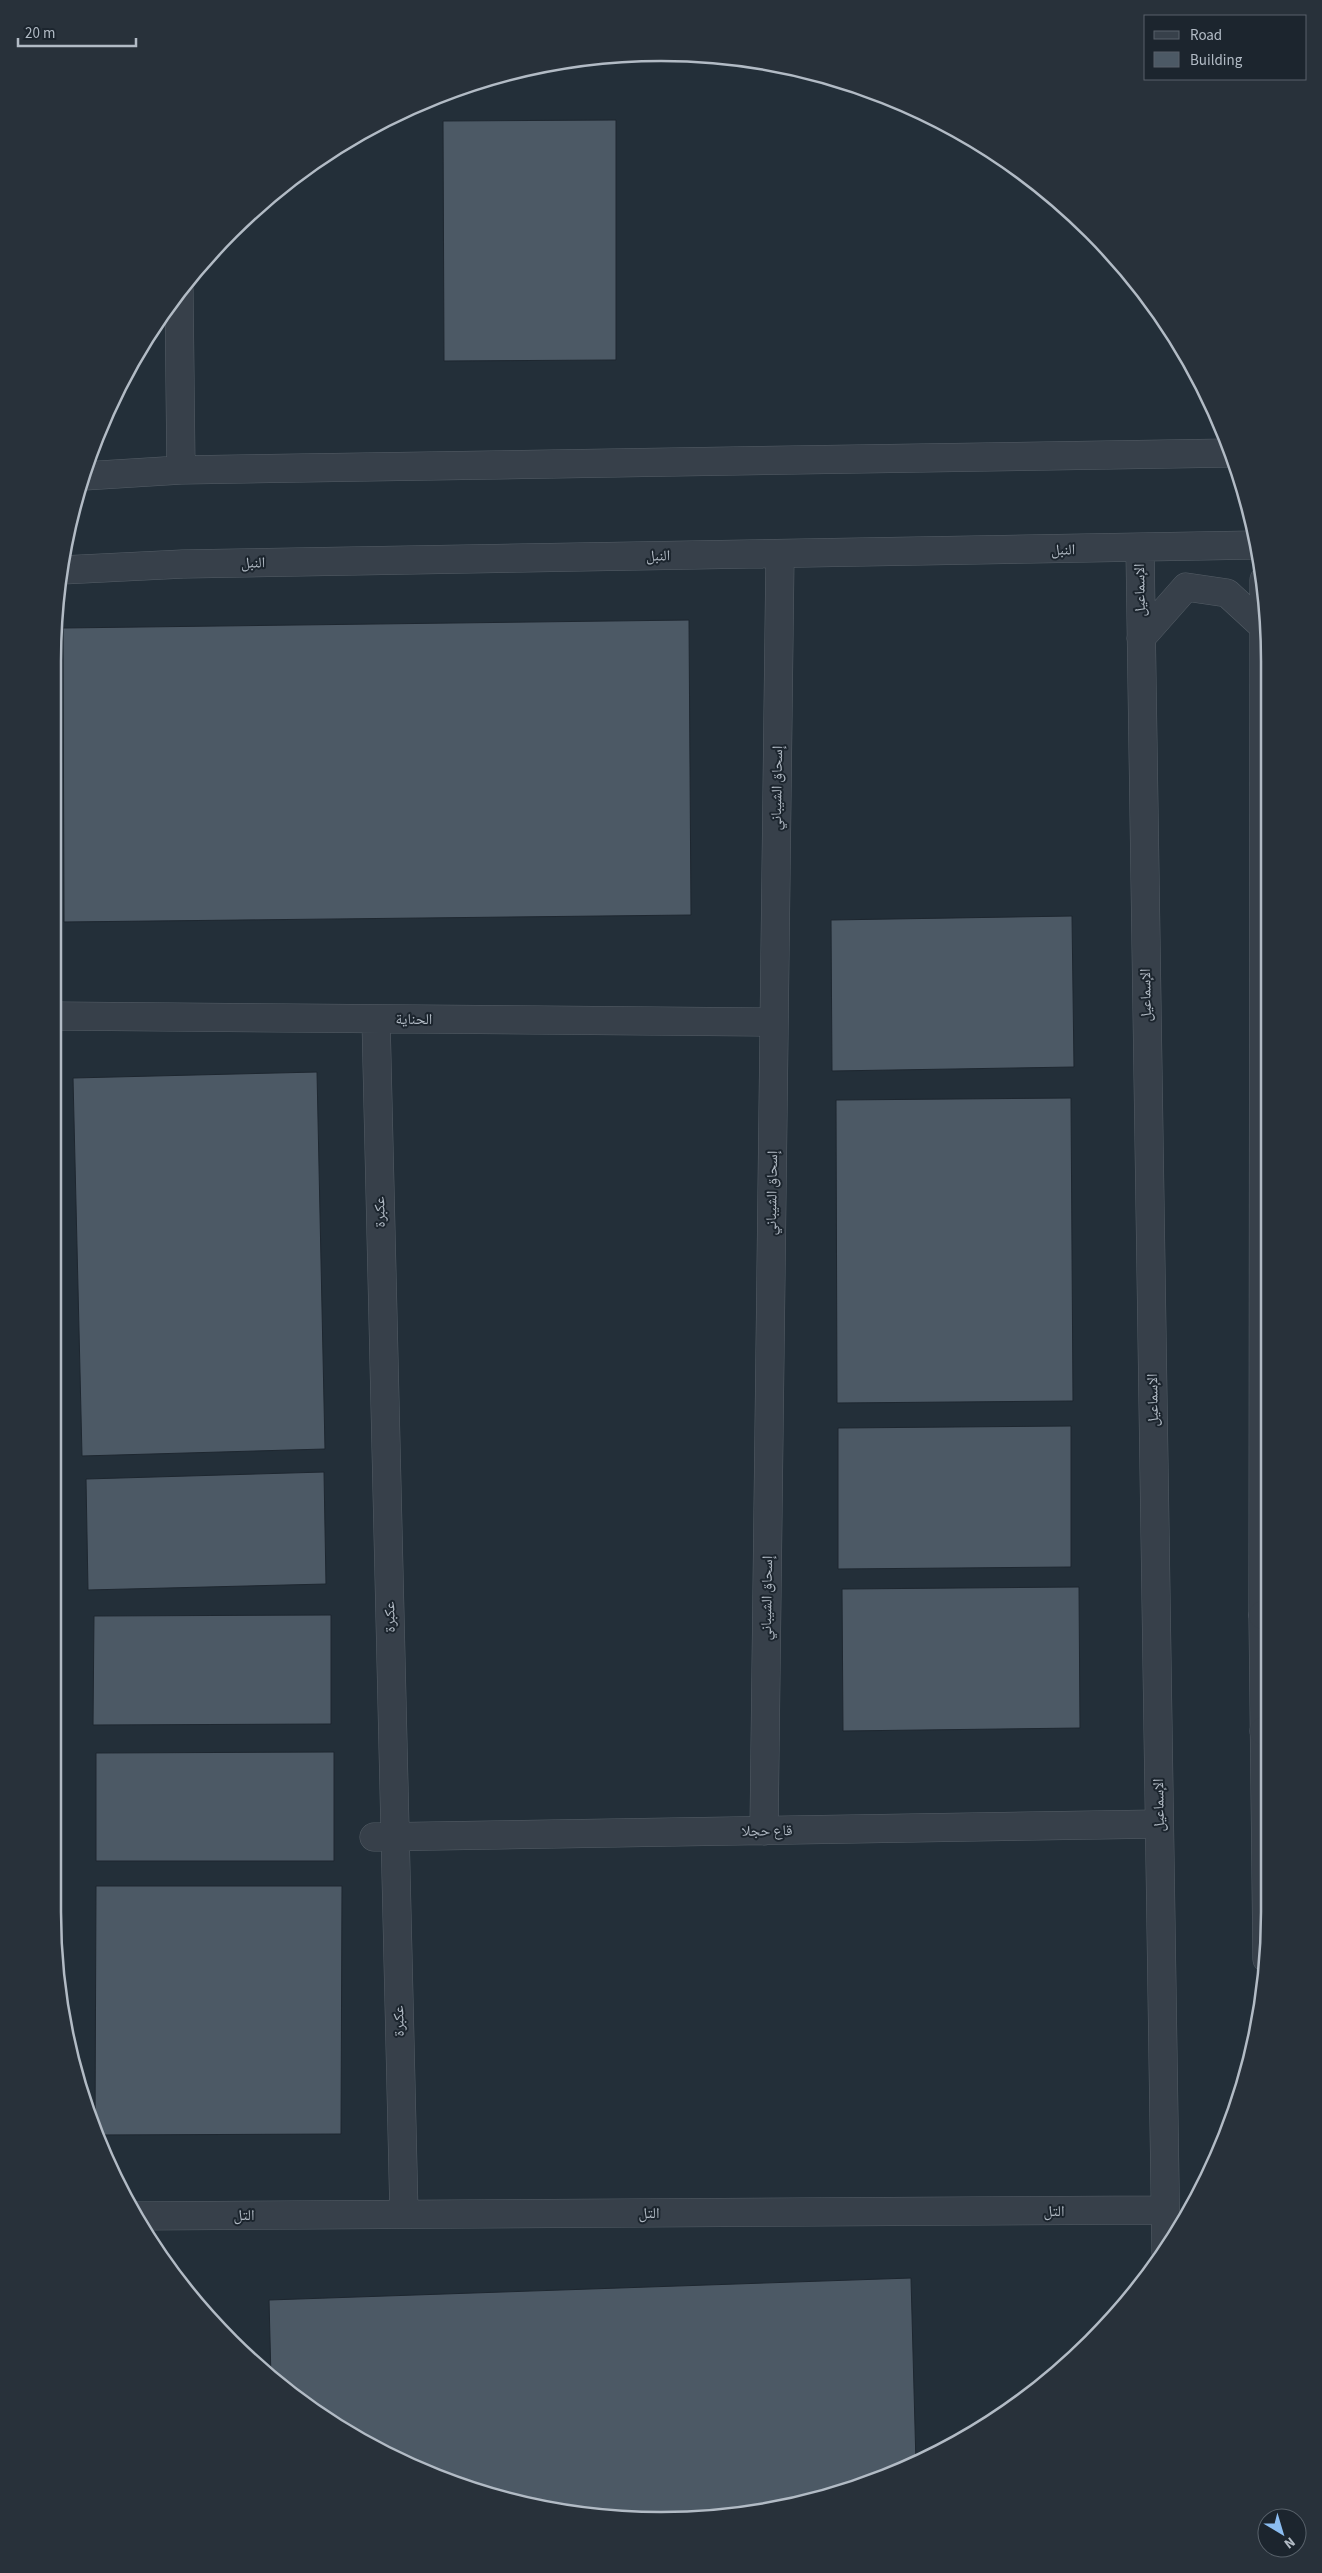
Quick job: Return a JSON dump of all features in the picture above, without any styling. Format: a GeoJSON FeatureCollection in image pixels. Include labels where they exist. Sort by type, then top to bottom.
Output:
{"type":"FeatureCollection","features":[{"type":"Feature","properties":{"kind":"street"},"geometry":{"type":"LineString","coordinates":[[179,304],[181,470]]}},
{"type":"Feature","properties":{"kind":"street"},"geometry":{"type":"LineString","coordinates":[[91,476],[181,470],[1223,453]]}},
{"type":"Feature","properties":{"kind":"street","name":"النبل"},"geometry":{"type":"LineString","coordinates":[[68,570],[183,564],[1140,549],[1249,545]]}},
{"type":"Feature","properties":{"kind":"street","name":"الإسماعيل"},"geometry":{"type":"LineString","coordinates":[[1140,549],[1166,2236]]}},
{"type":"Feature","properties":{"kind":"street","name":"إسحاق الشيباني"},"geometry":{"type":"LineString","coordinates":[[764,1831],[780,554]]}},
{"type":"Feature","properties":{"kind":"street"},"geometry":{"type":"LineString","coordinates":[[1141,638],[1186,587],[1227,593],[1259,622]]}},
{"type":"Feature","properties":{"kind":"street","name":"الحناية"},"geometry":{"type":"LineString","coordinates":[[61,1016],[774,1022]]}},
{"type":"Feature","properties":{"kind":"street","name":"عكبرة"},"geometry":{"type":"LineString","coordinates":[[376,1019],[384,1837],[404,2214]]}},
{"type":"Feature","properties":{"kind":"street","name":"قاع حجلا"},"geometry":{"type":"LineString","coordinates":[[384,1837],[1159,1824]]}},
{"type":"Feature","properties":{"kind":"street","name":"التل"},"geometry":{"type":"LineString","coordinates":[[144,2216],[1165,2210]]}},
{"type":"Feature","properties":{"kind":"building"},"geometry":{"type":"Polygon","coordinates":[[[616,120],[616,360],[444,361],[443,121],[616,120]]]}},
{"type":"Feature","properties":{"kind":"building"},"geometry":{"type":"Polygon","coordinates":[[[689,620],[691,915],[64,922],[63,628],[689,620]]]}},
{"type":"Feature","properties":{"kind":"building"},"geometry":{"type":"Polygon","coordinates":[[[1072,916],[1074,1067],[832,1071],[831,920],[1072,916]]]}},
{"type":"Feature","properties":{"kind":"building"},"geometry":{"type":"Polygon","coordinates":[[[317,1072],[325,1449],[82,1456],[73,1078],[317,1072]]]}},
{"type":"Feature","properties":{"kind":"building"},"geometry":{"type":"Polygon","coordinates":[[[1071,1098],[1073,1401],[837,1403],[836,1100],[1071,1098]]]}},
{"type":"Feature","properties":{"kind":"building"},"geometry":{"type":"Polygon","coordinates":[[[1071,1426],[1071,1567],[838,1569],[838,1428],[1071,1426]]]}},
{"type":"Feature","properties":{"kind":"building"},"geometry":{"type":"Polygon","coordinates":[[[324,1472],[326,1584],[88,1590],[86,1479],[324,1472]]]}},
{"type":"Feature","properties":{"kind":"building"},"geometry":{"type":"Polygon","coordinates":[[[1079,1587],[1080,1728],[843,1731],[842,1589],[1079,1587]]]}},
{"type":"Feature","properties":{"kind":"building"},"geometry":{"type":"Polygon","coordinates":[[[331,1615],[331,1724],[93,1725],[94,1616],[331,1615]]]}},
{"type":"Feature","properties":{"kind":"building"},"geometry":{"type":"Polygon","coordinates":[[[334,1752],[334,1861],[96,1861],[96,1753],[334,1752]]]}},
{"type":"Feature","properties":{"kind":"building"},"geometry":{"type":"Polygon","coordinates":[[[96,1886],[342,1886],[341,2134],[104,2135],[95,2111],[96,1886]]]}},
{"type":"Feature","properties":{"kind":"building"},"geometry":{"type":"Polygon","coordinates":[[[911,2278],[916,2455],[854,2480],[778,2500],[739,2507],[661,2512],[622,2510],[583,2507],[506,2491],[468,2480],[396,2450],[328,2411],[296,2388],[271,2367],[269,2300],[911,2278]]]}}]}
